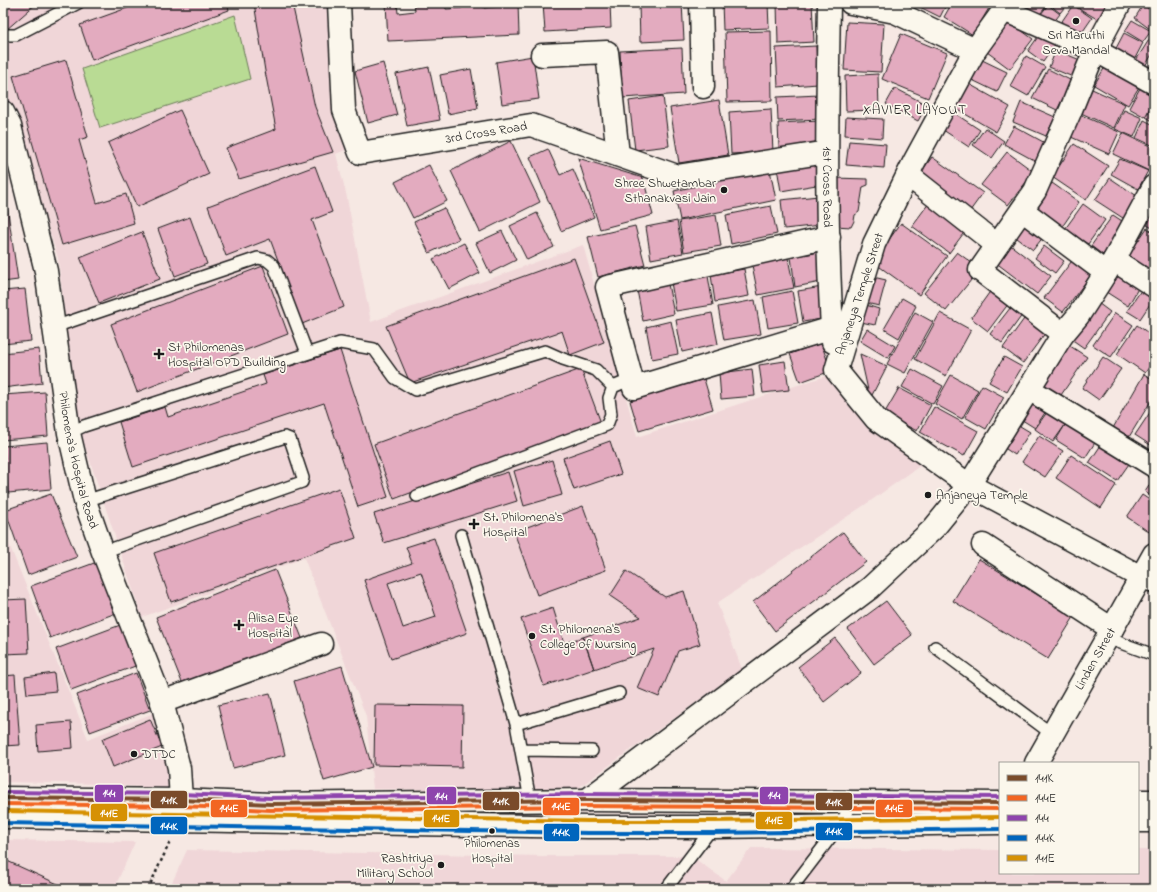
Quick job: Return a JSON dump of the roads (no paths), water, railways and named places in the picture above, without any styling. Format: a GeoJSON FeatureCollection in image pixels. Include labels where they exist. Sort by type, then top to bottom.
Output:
{"type":"FeatureCollection","features":[{"type":"Feature","properties":{"kind":"street","name":"3rd Cross Road"},"geometry":{"type":"LineString","coordinates":[[339,3],[344,110],[360,153],[531,125],[677,176],[827,152]]}},
{"type":"Feature","properties":{"kind":"street"},"geometry":{"type":"LineString","coordinates":[[701,3],[703,88]]}},
{"type":"Feature","properties":{"kind":"street","name":"1st Cross Road"},"geometry":{"type":"LineString","coordinates":[[829,3],[827,152],[832,328],[836,370]]}},
{"type":"Feature","properties":{"kind":"street"},"geometry":{"type":"LineString","coordinates":[[851,3],[896,12],[975,50]]}},
{"type":"Feature","properties":{"kind":"street"},"geometry":{"type":"LineString","coordinates":[[1064,334],[980,270],[1035,191],[1070,112],[1095,50],[1120,3]]}},
{"type":"Feature","properties":{"kind":"street"},"geometry":{"type":"LineString","coordinates":[[1006,7],[1095,50],[1154,83]]}},
{"type":"Feature","properties":{"kind":"street","name":"Anjaneya Temple Street"},"geometry":{"type":"LineString","coordinates":[[1006,7],[975,50],[908,175],[874,244],[836,370],[876,419],[969,485],[1147,579]]}},
{"type":"Feature","properties":{"kind":"street"},"geometry":{"type":"LineString","coordinates":[[542,55],[607,52],[618,155]]}},
{"type":"Feature","properties":{"kind":"street","name":"Philomena's Hospital Road"},"geometry":{"type":"LineString","coordinates":[[3,112],[10,126],[46,271],[69,433],[85,501],[103,552],[162,702],[179,768],[181,811]]}},
{"type":"Feature","properties":{"kind":"street"},"geometry":{"type":"LineString","coordinates":[[908,175],[997,245]]}},
{"type":"Feature","properties":{"kind":"street"},"geometry":{"type":"LineString","coordinates":[[587,800],[870,588],[934,528],[969,485],[1029,388],[1064,334],[1078,316],[1110,266],[1154,186]]}},
{"type":"Feature","properties":{"kind":"street"},"geometry":{"type":"LineString","coordinates":[[1022,210],[1110,266],[1154,286]]}},
{"type":"Feature","properties":{"kind":"street"},"geometry":{"type":"LineString","coordinates":[[829,237],[607,286],[622,383],[634,388],[832,328]]}},
{"type":"Feature","properties":{"kind":"street"},"geometry":{"type":"LineString","coordinates":[[1029,388],[1154,466]]}},
{"type":"Feature","properties":{"kind":"street"},"geometry":{"type":"LineString","coordinates":[[983,545],[1110,634]]}},
{"type":"Feature","properties":{"kind":"street","name":"Linden Street"},"geometry":{"type":"LineString","coordinates":[[1037,762],[1110,634],[1147,579],[1154,554]]}},
{"type":"Feature","properties":{"kind":"street"},"geometry":{"type":"LineString","coordinates":[[162,702],[321,644]]}},
{"type":"Feature","properties":{"kind":"street"},"geometry":{"type":"LineString","coordinates":[[3,798],[181,811],[588,827],[714,827],[999,823]]}},
{"type":"Feature","properties":{"kind":"street"},"geometry":{"type":"LineString","coordinates":[[3,818],[181,811],[270,804],[530,800],[999,803]]}},
{"type":"Feature","properties":{"kind":"street"},"geometry":{"type":"LineString","coordinates":[[1139,801],[1154,800]]}},
{"type":"Feature","properties":{"kind":"street"},"geometry":{"type":"LineString","coordinates":[[1139,821],[1154,821]]}},
{"type":"Feature","properties":{"kind":"lane"},"geometry":{"type":"LineString","coordinates":[[3,34],[16,35],[78,3]]}},
{"type":"Feature","properties":{"kind":"lane"},"geometry":{"type":"LineString","coordinates":[[54,327],[258,258],[267,260],[274,266],[307,353]]}},
{"type":"Feature","properties":{"kind":"lane"},"geometry":{"type":"LineString","coordinates":[[69,433],[84,426],[340,342],[374,350],[394,378],[415,390],[545,351],[563,360],[596,370],[622,383],[609,398],[611,414],[607,425],[417,496]]}},
{"type":"Feature","properties":{"kind":"lane"},"geometry":{"type":"LineString","coordinates":[[85,501],[285,437],[290,439],[303,478],[302,482],[103,552]]}},
{"type":"Feature","properties":{"kind":"lane"},"geometry":{"type":"LineString","coordinates":[[461,534],[516,724],[530,800]]}},
{"type":"Feature","properties":{"kind":"lane"},"geometry":{"type":"LineString","coordinates":[[1110,634],[1154,655]]}},
{"type":"Feature","properties":{"kind":"lane"},"geometry":{"type":"LineString","coordinates":[[935,648],[1052,734]]}},
{"type":"Feature","properties":{"kind":"lane"},"geometry":{"type":"LineString","coordinates":[[516,724],[619,693]]}},
{"type":"Feature","properties":{"kind":"lane"},"geometry":{"type":"LineString","coordinates":[[522,750],[592,751]]}},
{"type":"Feature","properties":{"kind":"lane"},"geometry":{"type":"LineString","coordinates":[[791,889],[840,825],[853,802]]}},
{"type":"Feature","properties":{"kind":"lane"},"geometry":{"type":"LineString","coordinates":[[666,889],[714,827]]}},
{"type":"Feature","properties":{"kind":"place","name":"Sri Maruthi Seva Mandal"},"geometry":{"type":"Point","coordinates":[1076,21]}},
{"type":"Feature","properties":{"kind":"place","name":"Shree Shwetambar Sthanakvasi Jain"},"geometry":{"type":"Point","coordinates":[724,190]}},
{"type":"Feature","properties":{"kind":"place","name":"St Philomenas Hospital OPD Building"},"geometry":{"type":"Point","coordinates":[159,354]}},
{"type":"Feature","properties":{"kind":"place","name":"Anjaneya Temple"},"geometry":{"type":"Point","coordinates":[928,495]}},
{"type":"Feature","properties":{"kind":"place","name":"St. Philomena's Hospital"},"geometry":{"type":"Point","coordinates":[474,524]}},
{"type":"Feature","properties":{"kind":"place","name":"Alisa Eye Hospital"},"geometry":{"type":"Point","coordinates":[239,625]}},
{"type":"Feature","properties":{"kind":"place","name":"St. Philomena's College of Nursing"},"geometry":{"type":"Point","coordinates":[532,636]}},
{"type":"Feature","properties":{"kind":"place","name":"DTDC"},"geometry":{"type":"Point","coordinates":[134,754]}},
{"type":"Feature","properties":{"kind":"place","name":"Philomenas Hospital"},"geometry":{"type":"Point","coordinates":[492,831]}},
{"type":"Feature","properties":{"kind":"place","name":"Rashtriya Military School"},"geometry":{"type":"Point","coordinates":[441,865]}},
{"type":"Feature","properties":{"kind":"district","name":"XAVIER LAYOUT"},"geometry":{"type":"Point","coordinates":[915,110]}}]}
